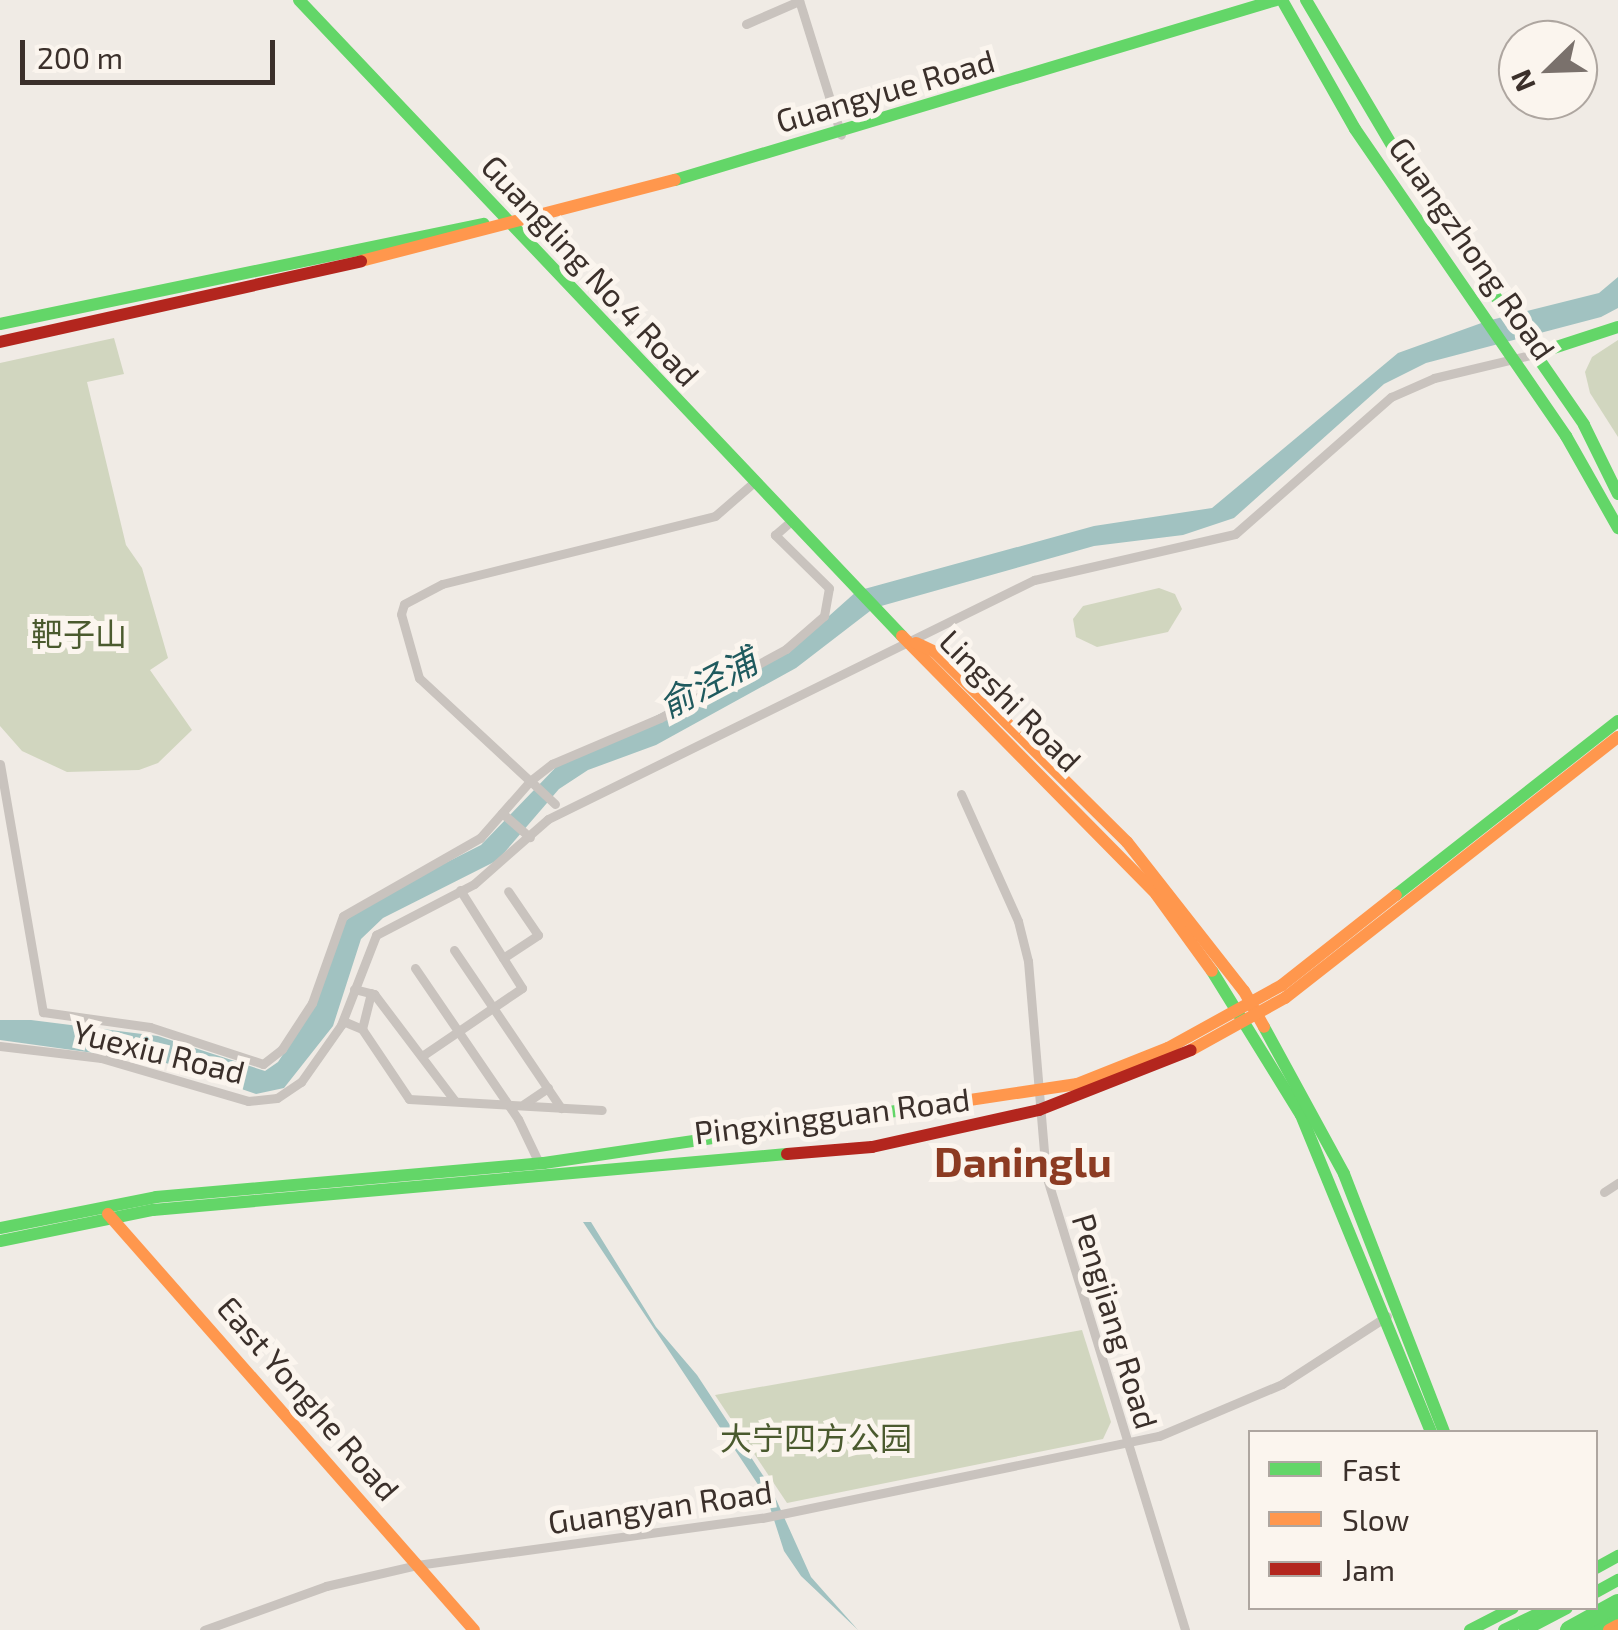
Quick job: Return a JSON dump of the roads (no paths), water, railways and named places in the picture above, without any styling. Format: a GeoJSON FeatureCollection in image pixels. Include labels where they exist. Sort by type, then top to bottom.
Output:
{"type":"FeatureCollection","features":[{"type":"Feature","properties":{"kind":"main road","name":"Guangling No.4 Road"},"geometry":{"type":"LineString","coordinates":[[298,0],[752,484],[910,640]]}},
{"type":"Feature","properties":{"kind":"main road","name":"Guangyue Road"},"geometry":{"type":"LineString","coordinates":[[0,342],[426,247],[506,222],[841,135],[1279,0]]}},
{"type":"Feature","properties":{"kind":"main road","name":"Guangzhong Road"},"geometry":{"type":"LineString","coordinates":[[1279,0],[1346,115],[1509,351],[1618,528]]}},
{"type":"Feature","properties":{"kind":"main road","name":"Guangzhong Road"},"geometry":{"type":"LineString","coordinates":[[1306,0],[1396,152],[1538,353],[1618,494]]}},
{"type":"Feature","properties":{"kind":"main road","name":"Guangyue Road"},"geometry":{"type":"LineString","coordinates":[[0,324],[450,226],[506,222]]}},
{"type":"Feature","properties":{"kind":"main road"},"geometry":{"type":"LineString","coordinates":[[1538,353],[1618,326]]}},
{"type":"Feature","properties":{"kind":"main road","name":"Lingshi Road"},"geometry":{"type":"LineString","coordinates":[[910,640],[1116,848],[1250,1012],[1344,1174],[1443,1430]]}},
{"type":"Feature","properties":{"kind":"main road","name":"Pingxingguan Road"},"geometry":{"type":"LineString","coordinates":[[0,1228],[105,1210],[540,1164],[1039,1090],[1119,1068],[1250,1012],[1347,940],[1618,720]]}},
{"type":"Feature","properties":{"kind":"main road","name":"Pingxingguan Road"},"geometry":{"type":"LineString","coordinates":[[0,1241],[105,1210],[872,1147],[1040,1110],[1178,1058],[1375,934],[1618,737]]}},
{"type":"Feature","properties":{"kind":"main road","name":"Lingshi Road"},"geometry":{"type":"LineString","coordinates":[[1250,1012],[1308,1129],[1387,1316],[1429,1430]]}},
{"type":"Feature","properties":{"kind":"main road","name":"East Yonghe Road"},"geometry":{"type":"LineString","coordinates":[[105,1210],[474,1630]]}},
{"type":"Feature","properties":{"kind":"main road"},"geometry":{"type":"LineString","coordinates":[[1598,1571],[1618,1556]]}},
{"type":"Feature","properties":{"kind":"main road"},"geometry":{"type":"LineString","coordinates":[[1571,1630],[1618,1604]]}},
{"type":"Feature","properties":{"kind":"main road"},"geometry":{"type":"LineString","coordinates":[[1470,1630],[1542,1610]]}},
{"type":"Feature","properties":{"kind":"main road"},"geometry":{"type":"LineString","coordinates":[[1508,1619],[1556,1610]]}},
{"type":"Feature","properties":{"kind":"main road"},"geometry":{"type":"LineString","coordinates":[[1591,1630],[1618,1615]]}},
{"type":"Feature","properties":{"kind":"main road"},"geometry":{"type":"LineString","coordinates":[[1609,1630],[1618,1625]]}},
{"type":"Feature","properties":{"kind":"street"},"geometry":{"type":"LineString","coordinates":[[746,24],[799,0],[841,135]]}},
{"type":"Feature","properties":{"kind":"street","name":"Yuexiu Road"},"geometry":{"type":"LineString","coordinates":[[0,1046],[101,1058],[258,1101],[294,1088],[343,1021],[376,935],[460,890],[530,838],[548,818],[910,640],[1062,570],[1235,534],[1391,397],[1509,351],[1538,353]]}},
{"type":"Feature","properties":{"kind":"street"},"geometry":{"type":"LineString","coordinates":[[555,804],[419,678],[400,614],[404,604],[461,579],[715,516],[752,484]]}},
{"type":"Feature","properties":{"kind":"street"},"geometry":{"type":"LineString","coordinates":[[0,764],[43,1012],[150,1028],[263,1064],[282,1049],[312,1003],[343,916],[480,838],[531,782],[573,753],[660,718],[807,635],[824,616],[829,588],[775,535],[790,522]]}},
{"type":"Feature","properties":{"kind":"street","name":"Pengjiang Road"},"geometry":{"type":"LineString","coordinates":[[961,794],[1004,880],[1021,934],[1053,1202],[1185,1630]]}},
{"type":"Feature","properties":{"kind":"street"},"geometry":{"type":"LineString","coordinates":[[502,813],[530,838]]}},
{"type":"Feature","properties":{"kind":"street"},"geometry":{"type":"LineString","coordinates":[[422,1056],[522,988],[460,890]]}},
{"type":"Feature","properties":{"kind":"street"},"geometry":{"type":"LineString","coordinates":[[503,958],[538,936],[508,891]]}},
{"type":"Feature","properties":{"kind":"street"},"geometry":{"type":"LineString","coordinates":[[454,950],[561,1108]]}},
{"type":"Feature","properties":{"kind":"street"},"geometry":{"type":"LineString","coordinates":[[415,968],[508,1104],[540,1164]]}},
{"type":"Feature","properties":{"kind":"street"},"geometry":{"type":"LineString","coordinates":[[354,989],[371,993],[455,1102]]}},
{"type":"Feature","properties":{"kind":"street"},"geometry":{"type":"LineString","coordinates":[[362,1029],[371,993]]}},
{"type":"Feature","properties":{"kind":"street"},"geometry":{"type":"LineString","coordinates":[[343,1021],[362,1029],[410,1098],[602,1110]]}},
{"type":"Feature","properties":{"kind":"street"},"geometry":{"type":"LineString","coordinates":[[522,1105],[548,1088]]}},
{"type":"Feature","properties":{"kind":"street"},"geometry":{"type":"LineString","coordinates":[[1604,1192],[1618,1184]]}},
{"type":"Feature","properties":{"kind":"street","name":"Guangyan Road"},"geometry":{"type":"LineString","coordinates":[[204,1630],[326,1586],[417,1565],[792,1513],[1159,1436],[1282,1384],[1387,1316]]}},
{"type":"Feature","properties":{"kind":"water"},"geometry":{"type":"Polygon","coordinates":[[[1618,277],[1618,308],[1601,317],[1426,363],[1384,384],[1234,518],[1183,535],[1094,546],[874,608],[796,668],[656,745],[588,770],[559,789],[498,860],[383,918],[361,939],[333,1026],[284,1088],[256,1094],[166,1063],[0,1040],[0,1020],[31,1020],[158,1036],[265,1071],[278,1062],[315,1006],[344,922],[372,900],[481,845],[560,763],[792,649],[857,591],[1094,526],[1212,508],[1398,353],[1487,321],[1599,293],[1618,277]]]}},
{"type":"Feature","properties":{"kind":"water"},"geometry":{"type":"Polygon","coordinates":[[[583,1222],[591,1222],[656,1327],[697,1375],[770,1486],[811,1577],[858,1630],[801,1576],[784,1551],[767,1498],[583,1222]]]}},
{"type":"Feature","properties":{"kind":"district","name":"Daninglu"},"geometry":{"type":"Point","coordinates":[1023,1160]}},
{"type":"Feature","properties":{"kind":"park label","name":"靶子山"},"geometry":{"type":"Point","coordinates":[79,633]}},
{"type":"Feature","properties":{"kind":"park label","name":"大宁四方公园"},"geometry":{"type":"Point","coordinates":[816,1437]}},
{"type":"Feature","properties":{"kind":"water label","name":"俞泾浦"},"geometry":{"type":"Point","coordinates":[707,682]}}]}
